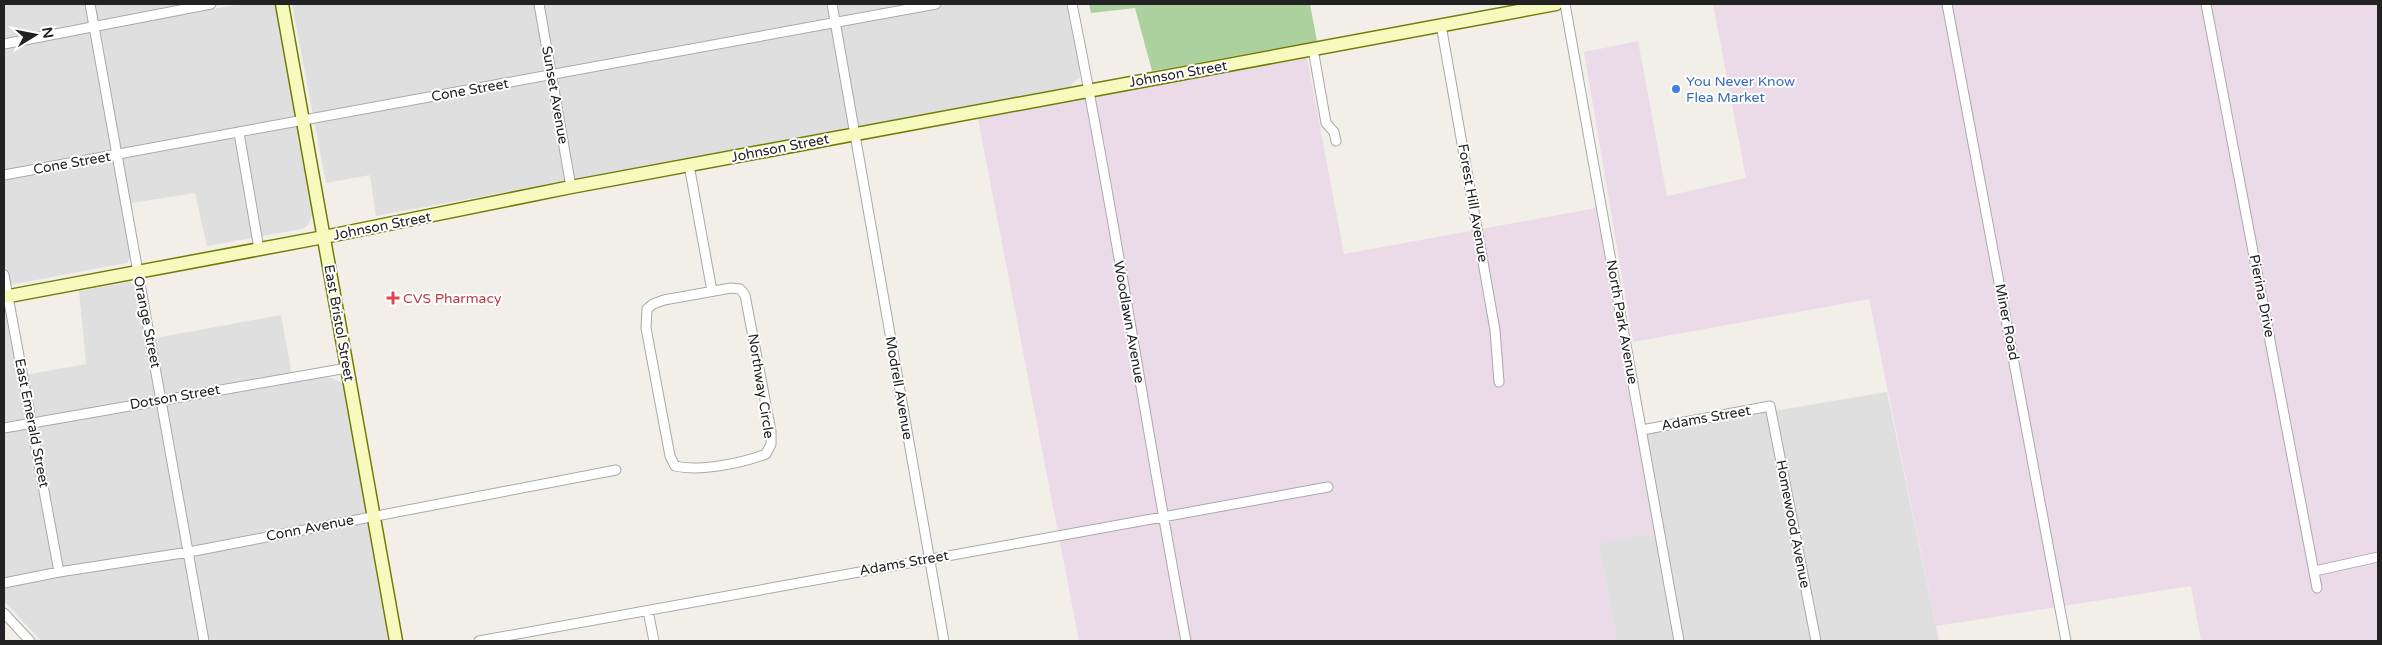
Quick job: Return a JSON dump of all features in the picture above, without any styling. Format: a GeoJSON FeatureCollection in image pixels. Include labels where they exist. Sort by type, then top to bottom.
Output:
{"type":"FeatureCollection","features":[{"type":"Feature","properties":{"kind":"street","name":"Orange Street"},"geometry":{"type":"LineString","coordinates":[[90,4],[204,641]]}},
{"type":"Feature","properties":{"kind":"street"},"geometry":{"type":"LineString","coordinates":[[4,44],[211,4]]}},
{"type":"Feature","properties":{"kind":"street","name":"East Bristol Street"},"geometry":{"type":"LineString","coordinates":[[282,4],[396,641]]}},
{"type":"Feature","properties":{"kind":"street","name":"Sunset Avenue"},"geometry":{"type":"LineString","coordinates":[[539,4],[571,187]]}},
{"type":"Feature","properties":{"kind":"street","name":"Modrell Avenue"},"geometry":{"type":"LineString","coordinates":[[832,4],[944,641]]}},
{"type":"Feature","properties":{"kind":"street","name":"Cone Street"},"geometry":{"type":"LineString","coordinates":[[4,175],[936,4]]}},
{"type":"Feature","properties":{"kind":"street","name":"Woodlawn Avenue"},"geometry":{"type":"LineString","coordinates":[[1072,4],[1090,91],[1162,516],[1186,641]]}},
{"type":"Feature","properties":{"kind":"street","name":"Johnson Street"},"geometry":{"type":"LineString","coordinates":[[6,296],[324,237],[571,187],[1556,4]]}},
{"type":"Feature","properties":{"kind":"street","name":"North Park Avenue"},"geometry":{"type":"LineString","coordinates":[[1565,4],[1679,641]]}},
{"type":"Feature","properties":{"kind":"street","name":"Miner Road"},"geometry":{"type":"LineString","coordinates":[[1947,4],[2066,641]]}},
{"type":"Feature","properties":{"kind":"street","name":"Pierina Drive"},"geometry":{"type":"LineString","coordinates":[[2206,4],[2317,588]]}},
{"type":"Feature","properties":{"kind":"street","name":"Forest Hill Avenue"},"geometry":{"type":"LineString","coordinates":[[1442,25],[1495,330],[1499,382]]}},
{"type":"Feature","properties":{"kind":"street"},"geometry":{"type":"LineString","coordinates":[[1313,49],[1326,123],[1334,132],[1336,142]]}},
{"type":"Feature","properties":{"kind":"street"},"geometry":{"type":"LineString","coordinates":[[239,132],[259,249]]}},
{"type":"Feature","properties":{"kind":"street"},"geometry":{"type":"LineString","coordinates":[[689,165],[712,291]]}},
{"type":"Feature","properties":{"kind":"street","name":"East Emerald Street"},"geometry":{"type":"LineString","coordinates":[[4,275],[6,296],[32,423],[59,572]]}},
{"type":"Feature","properties":{"kind":"street","name":"Northway Circle"},"geometry":{"type":"LineString","coordinates":[[731,288],[740,290],[746,296],[771,431],[771,444],[766,454],[757,457],[690,469],[675,466],[670,456],[645,316],[647,309],[653,304],[712,291],[731,288]]}},
{"type":"Feature","properties":{"kind":"street","name":"Dotson Street"},"geometry":{"type":"LineString","coordinates":[[4,428],[347,368]]}},
{"type":"Feature","properties":{"kind":"street","name":"Adams Street"},"geometry":{"type":"LineString","coordinates":[[1642,430],[1770,406]]}},
{"type":"Feature","properties":{"kind":"street","name":"Homewood Avenue"},"geometry":{"type":"LineString","coordinates":[[1770,406],[1816,641]]}},
{"type":"Feature","properties":{"kind":"street","name":"Conn Avenue"},"geometry":{"type":"LineString","coordinates":[[4,583],[59,572],[189,552],[616,470]]}},
{"type":"Feature","properties":{"kind":"street","name":"Adams Street"},"geometry":{"type":"LineString","coordinates":[[479,641],[1328,487]]}},
{"type":"Feature","properties":{"kind":"street"},"geometry":{"type":"LineString","coordinates":[[2315,571],[2378,557]]}},
{"type":"Feature","properties":{"kind":"street"},"geometry":{"type":"LineString","coordinates":[[648,611],[654,641]]}},
{"type":"Feature","properties":{"kind":"street"},"geometry":{"type":"LineString","coordinates":[[4,613],[30,641]]}},
{"type":"Feature","properties":{"kind":"shaded area"},"geometry":{"type":"Polygon","coordinates":[[[4,4],[212,4],[213,9],[241,4],[276,4],[313,213],[308,225],[302,229],[207,246],[195,193],[132,203],[130,258],[127,263],[4,286],[4,4]]]}},
{"type":"Feature","properties":{"kind":"shaded area"},"geometry":{"type":"Polygon","coordinates":[[[292,4],[1070,4],[1081,68],[1080,77],[1068,88],[376,216],[370,175],[326,183],[292,4]]]}},
{"type":"Feature","properties":{"kind":"shaded area"},"geometry":{"type":"Polygon","coordinates":[[[1713,4],[2378,4],[2378,641],[2201,641],[2191,586],[1936,626],[1869,299],[1633,342],[1584,52],[1638,41],[1667,196],[1746,178],[1713,4]]]}},
{"type":"Feature","properties":{"kind":"shaded area"},"geometry":{"type":"Polygon","coordinates":[[[1307,58],[1344,254],[1596,208],[1654,533],[1598,544],[1617,641],[1079,641],[978,119],[1307,58]]]}},
{"type":"Feature","properties":{"kind":"shaded area"},"geometry":{"type":"Polygon","coordinates":[[[130,282],[135,287],[156,338],[281,315],[293,381],[320,377],[332,378],[343,383],[388,641],[41,641],[4,601],[4,307],[6,309],[19,376],[86,364],[79,291],[130,282]]]}},
{"type":"Feature","properties":{"kind":"shaded area"},"geometry":{"type":"Polygon","coordinates":[[[1887,392],[1939,641],[1617,641],[1598,543],[1654,533],[1636,434],[1887,392]]]}},
{"type":"Feature","properties":{"kind":"green space"},"geometry":{"type":"Polygon","coordinates":[[[1089,4],[1310,4],[1317,41],[1152,71],[1135,8],[1091,13],[1089,4]]]}},
{"type":"Feature","properties":{"kind":"place","name":"You Never Know Flea Market"},"geometry":{"type":"Point","coordinates":[1676,89]}},
{"type":"Feature","properties":{"kind":"place","name":"CVS Pharmacy"},"geometry":{"type":"Point","coordinates":[393,298]}}]}
